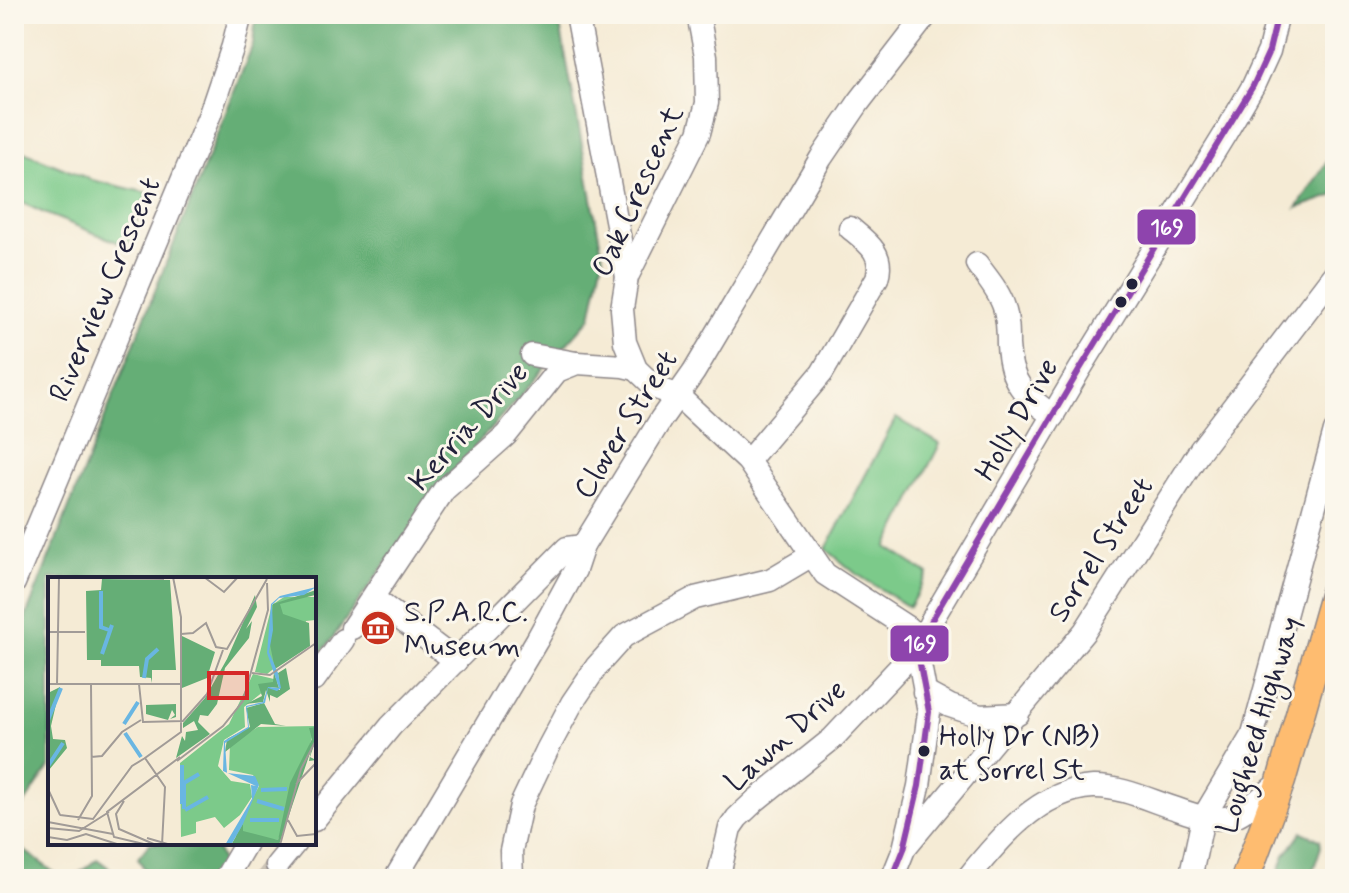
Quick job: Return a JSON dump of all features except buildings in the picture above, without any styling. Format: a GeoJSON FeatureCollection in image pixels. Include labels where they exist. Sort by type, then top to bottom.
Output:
{"type":"FeatureCollection","features":[{"type":"Feature","properties":{"kind":"main road","name":"Lougheed Highway"},"geometry":{"type":"LineString","coordinates":[[1245,879],[1281,781],[1335,592]]}},
{"type":"Feature","properties":{"kind":"street","name":"Riverview Crescent"},"geometry":{"type":"LineString","coordinates":[[14,583],[210,114],[241,14]]}},
{"type":"Feature","properties":{"kind":"street"},"geometry":{"type":"LineString","coordinates":[[577,14],[627,277]]}},
{"type":"Feature","properties":{"kind":"street","name":"Oak Crescent"},"geometry":{"type":"LineString","coordinates":[[636,369],[625,342],[622,309],[627,277],[699,133],[707,103],[706,56],[698,14]]}},
{"type":"Feature","properties":{"kind":"street","name":"Clover Street"},"geometry":{"type":"LineString","coordinates":[[395,879],[537,640],[575,570],[583,546],[694,372],[821,158],[859,102],[927,14]]}},
{"type":"Feature","properties":{"kind":"street","name":"Holly Drive"},"geometry":{"type":"LineString","coordinates":[[917,649],[1053,416],[1253,86],[1269,51],[1278,14]]}},
{"type":"Feature","properties":{"kind":"street"},"geometry":{"type":"LineString","coordinates":[[748,461],[822,373],[877,278],[877,254],[850,228]]}},
{"type":"Feature","properties":{"kind":"street"},"geometry":{"type":"LineString","coordinates":[[977,264],[1003,304],[1013,375],[1026,395],[1053,416]]}},
{"type":"Feature","properties":{"kind":"street","name":"Sorrel Street"},"geometry":{"type":"LineString","coordinates":[[904,849],[1085,631],[1201,449],[1335,273]]}},
{"type":"Feature","properties":{"kind":"street"},"geometry":{"type":"LineString","coordinates":[[532,355],[577,363]]}},
{"type":"Feature","properties":{"kind":"street","name":"Kerria Drive"},"geometry":{"type":"LineString","coordinates":[[316,677],[444,490],[506,435],[557,371],[577,363],[636,369]]}},
{"type":"Feature","properties":{"kind":"street"},"geometry":{"type":"LineString","coordinates":[[636,369],[656,388],[677,395],[748,461],[825,574],[908,628],[917,649],[929,712],[919,786],[904,849],[892,879]]}},
{"type":"Feature","properties":{"kind":"street"},"geometry":{"type":"LineString","coordinates":[[1190,879],[1203,818],[1253,734],[1335,431]]}},
{"type":"Feature","properties":{"kind":"street"},"geometry":{"type":"LineString","coordinates":[[316,818],[391,726],[567,548],[583,546]]}},
{"type":"Feature","properties":{"kind":"street"},"geometry":{"type":"LineString","coordinates":[[512,879],[511,851],[521,805],[572,703],[597,666],[624,636],[695,598],[770,580],[812,555]]}},
{"type":"Feature","properties":{"kind":"street"},"geometry":{"type":"LineString","coordinates":[[373,598],[456,661]]}},
{"type":"Feature","properties":{"kind":"street","name":"Lawn Drive"},"geometry":{"type":"LineString","coordinates":[[718,879],[730,828],[737,818],[832,739],[917,649]]}},
{"type":"Feature","properties":{"kind":"street"},"geometry":{"type":"LineString","coordinates":[[924,692],[950,706],[980,716],[1018,714]]}},
{"type":"Feature","properties":{"kind":"street"},"geometry":{"type":"LineString","coordinates":[[967,879],[1013,826],[1051,800],[1073,792],[1094,787],[1119,790],[1203,818],[1221,818],[1238,814],[1281,781]]}},
{"type":"Feature","properties":{"kind":"street"},"geometry":{"type":"LineString","coordinates":[[225,879],[245,845]]}},
{"type":"Feature","properties":{"kind":"street"},"geometry":{"type":"LineString","coordinates":[[277,865],[293,845]]}},
{"type":"Feature","properties":{"kind":"green space"},"geometry":{"type":"Polygon","coordinates":[[[256,14],[558,14],[603,258],[591,317],[444,481],[316,661],[316,577],[48,577],[48,769],[14,819],[14,641],[253,44],[256,14]]]}},
{"type":"Feature","properties":{"kind":"green space"},"geometry":{"type":"Polygon","coordinates":[[[14,148],[92,180],[148,193],[127,246],[14,199],[14,148]]]}},
{"type":"Feature","properties":{"kind":"green space"},"geometry":{"type":"Polygon","coordinates":[[[1335,149],[1335,195],[1297,208],[1335,149]]]}},
{"type":"Feature","properties":{"kind":"green space"},"geometry":{"type":"Polygon","coordinates":[[[896,418],[940,444],[887,547],[928,574],[909,607],[855,573],[826,549],[896,418]]]}},
{"type":"Feature","properties":{"kind":"green space"},"geometry":{"type":"Polygon","coordinates":[[[1302,832],[1320,840],[1321,847],[1310,879],[1276,879],[1285,855],[1302,832]]]}},
{"type":"Feature","properties":{"kind":"green space"},"geometry":{"type":"Polygon","coordinates":[[[14,843],[63,879],[14,879],[14,843]]]}},
{"type":"Feature","properties":{"kind":"green space"},"geometry":{"type":"Polygon","coordinates":[[[148,845],[215,845],[229,879],[150,879],[138,858],[148,845]]]}},
{"type":"Feature","properties":{"kind":"green space"},"geometry":{"type":"Polygon","coordinates":[[[97,859],[124,879],[72,879],[97,859]]]}},
{"type":"Feature","properties":{"kind":"tunnel"},"geometry":{"type":"LineString","coordinates":[[266,879],[277,865]]}},
{"type":"Feature","properties":{"kind":"transit line","name":"169"},"geometry":{"type":"LineString","coordinates":[[892,879],[904,849],[919,786],[929,712],[917,649],[1080,369],[1253,86],[1269,51],[1278,14]]}},
{"type":"Feature","properties":{"kind":"place","name":"S.P.A.R.C. Museum"},"geometry":{"type":"Point","coordinates":[378,628]}},
{"type":"Feature","properties":{"kind":"place","name":"Holly Dr (NB) at Sorrel St"},"geometry":{"type":"Point","coordinates":[924,751]}}]}
